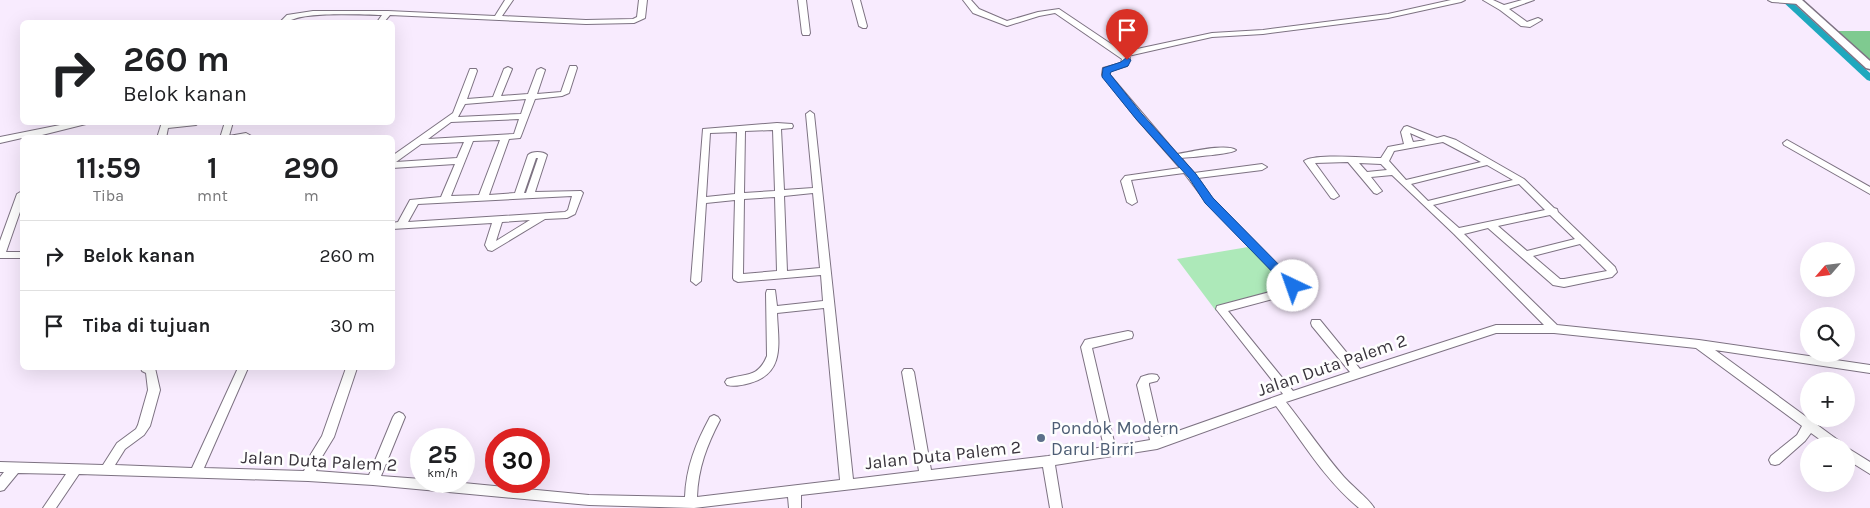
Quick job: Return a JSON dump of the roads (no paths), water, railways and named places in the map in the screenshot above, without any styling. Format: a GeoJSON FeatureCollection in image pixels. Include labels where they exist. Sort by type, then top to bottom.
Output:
{"type":"FeatureCollection","features":[{"type":"Feature","properties":{"kind":"street"},"geometry":{"type":"LineString","coordinates":[[498,17],[509,0]]}},
{"type":"Feature","properties":{"kind":"street"},"geometry":{"type":"LineString","coordinates":[[287,20],[293,16],[313,14],[388,13],[586,22],[634,21],[641,18],[643,0]]}},
{"type":"Feature","properties":{"kind":"street"},"geometry":{"type":"LineString","coordinates":[[802,0],[806,33]]}},
{"type":"Feature","properties":{"kind":"street"},"geometry":{"type":"LineString","coordinates":[[856,0],[863,26]]}},
{"type":"Feature","properties":{"kind":"street"},"geometry":{"type":"LineString","coordinates":[[966,0],[979,13],[1007,24],[1038,14],[1056,11],[1122,54],[1127,62],[1106,70],[1106,75],[1189,173],[1209,200],[1293,286],[1284,292],[1221,309],[1292,396]]}},
{"type":"Feature","properties":{"kind":"street"},"geometry":{"type":"LineString","coordinates":[[1122,54],[1212,35],[1263,32],[1388,16],[1460,0]]}},
{"type":"Feature","properties":{"kind":"street"},"geometry":{"type":"LineString","coordinates":[[1486,0],[1503,8],[1524,24],[1527,25],[1538,20]]}},
{"type":"Feature","properties":{"kind":"street"},"geometry":{"type":"LineString","coordinates":[[1503,8],[1530,0]]}},
{"type":"Feature","properties":{"kind":"street"},"geometry":{"type":"LineString","coordinates":[[1772,0],[1797,1],[1870,66]]}},
{"type":"Feature","properties":{"kind":"street"},"geometry":{"type":"LineString","coordinates":[[382,20],[388,13]]}},
{"type":"Feature","properties":{"kind":"street"},"geometry":{"type":"LineString","coordinates":[[462,102],[564,94],[572,68]]}},
{"type":"Feature","properties":{"kind":"street"},"geometry":{"type":"LineString","coordinates":[[496,99],[508,69]]}},
{"type":"Feature","properties":{"kind":"street"},"geometry":{"type":"LineString","coordinates":[[418,142],[505,138],[518,135],[541,70]]}},
{"type":"Feature","properties":{"kind":"street"},"geometry":{"type":"LineString","coordinates":[[395,159],[457,114],[473,71]]}},
{"type":"Feature","properties":{"kind":"street"},"geometry":{"type":"LineString","coordinates":[[810,114],[847,484]]}},
{"type":"Feature","properties":{"kind":"street"},"geometry":{"type":"LineString","coordinates":[[449,120],[524,116]]}},
{"type":"Feature","properties":{"kind":"street"},"geometry":{"type":"LineString","coordinates":[[37,135],[78,125]]}},
{"type":"Feature","properties":{"kind":"street"},"geometry":{"type":"LineString","coordinates":[[777,126],[782,275]]}},
{"type":"Feature","properties":{"kind":"street"},"geometry":{"type":"LineString","coordinates":[[696,281],[706,131],[789,126]]}},
{"type":"Feature","properties":{"kind":"street"},"geometry":{"type":"LineString","coordinates":[[741,129],[738,278],[826,271]]}},
{"type":"Feature","properties":{"kind":"street"},"geometry":{"type":"LineString","coordinates":[[1409,145],[1405,132],[1407,130],[1435,140]]}},
{"type":"Feature","properties":{"kind":"street"},"geometry":{"type":"LineString","coordinates":[[0,140],[20,137]]}},
{"type":"Feature","properties":{"kind":"street"},"geometry":{"type":"LineString","coordinates":[[483,197],[505,138]]}},
{"type":"Feature","properties":{"kind":"street"},"geometry":{"type":"LineString","coordinates":[[445,199],[469,140]]}},
{"type":"Feature","properties":{"kind":"street"},"geometry":{"type":"LineString","coordinates":[[1384,161],[1393,148],[1435,140],[1449,140],[1521,181],[1611,268],[1610,274],[1562,283],[1552,279],[1490,225]]}},
{"type":"Feature","properties":{"kind":"street"},"geometry":{"type":"LineString","coordinates":[[1787,143],[1870,191]]}},
{"type":"Feature","properties":{"kind":"street"},"geometry":{"type":"LineString","coordinates":[[1175,157],[1202,152],[1232,150]]}},
{"type":"Feature","properties":{"kind":"street"},"geometry":{"type":"LineString","coordinates":[[519,195],[532,155],[543,155],[530,194]]}},
{"type":"Feature","properties":{"kind":"street"},"geometry":{"type":"LineString","coordinates":[[1334,196],[1308,161],[1334,159],[1384,161]]}},
{"type":"Feature","properties":{"kind":"street"},"geometry":{"type":"LineString","coordinates":[[1352,160],[1377,191]]}},
{"type":"Feature","properties":{"kind":"street"},"geometry":{"type":"LineString","coordinates":[[395,165],[460,161]]}},
{"type":"Feature","properties":{"kind":"street"},"geometry":{"type":"LineString","coordinates":[[1384,161],[1392,172],[1457,232],[1554,329]]}},
{"type":"Feature","properties":{"kind":"street"},"geometry":{"type":"LineString","coordinates":[[1404,183],[1490,162]]}},
{"type":"Feature","properties":{"kind":"street"},"geometry":{"type":"LineString","coordinates":[[1132,202],[1126,181],[1128,178],[1262,167]]}},
{"type":"Feature","properties":{"kind":"street"},"geometry":{"type":"LineString","coordinates":[[1365,175],[1392,172]]}},
{"type":"Feature","properties":{"kind":"street"},"geometry":{"type":"LineString","coordinates":[[1426,204],[1521,181]]}},
{"type":"Feature","properties":{"kind":"street"},"geometry":{"type":"LineString","coordinates":[[701,200],[818,190]]}},
{"type":"Feature","properties":{"kind":"street"},"geometry":{"type":"LineString","coordinates":[[578,193],[572,212],[569,214],[397,225],[413,202],[530,194],[578,193]]}},
{"type":"Feature","properties":{"kind":"street"},"geometry":{"type":"LineString","coordinates":[[20,199],[0,252],[4,256],[20,255]]}},
{"type":"Feature","properties":{"kind":"street"},"geometry":{"type":"LineString","coordinates":[[1457,232],[1554,211]]}},
{"type":"Feature","properties":{"kind":"street"},"geometry":{"type":"LineString","coordinates":[[498,220],[490,245],[492,248],[541,217]]}},
{"type":"Feature","properties":{"kind":"street"},"geometry":{"type":"LineString","coordinates":[[1525,255],[1581,241]]}},
{"type":"Feature","properties":{"kind":"street"},"geometry":{"type":"LineString","coordinates":[[731,382],[759,377],[770,366],[773,356],[771,293]]}},
{"type":"Feature","properties":{"kind":"street"},"geometry":{"type":"LineString","coordinates":[[772,310],[829,304]]}},
{"type":"Feature","properties":{"kind":"street"},"geometry":{"type":"LineString","coordinates":[[1316,323],[1358,374]]}},
{"type":"Feature","properties":{"kind":"street","name":"Jalan Duta Palem 2"},"geometry":{"type":"LineString","coordinates":[[0,467],[308,476],[373,480],[589,500],[691,503],[1048,461],[1157,444],[1292,396],[1496,329],[1554,329],[1699,344],[1869,369]]}},
{"type":"Feature","properties":{"kind":"street"},"geometry":{"type":"LineString","coordinates":[[1111,452],[1086,347],[1089,343],[1128,335]]}},
{"type":"Feature","properties":{"kind":"street"},"geometry":{"type":"LineString","coordinates":[[1699,344],[1800,419]]}},
{"type":"Feature","properties":{"kind":"street"},"geometry":{"type":"LineString","coordinates":[[106,470],[121,446],[140,432],[144,426],[154,390],[149,370]]}},
{"type":"Feature","properties":{"kind":"street"},"geometry":{"type":"LineString","coordinates":[[196,473],[242,370]]}},
{"type":"Feature","properties":{"kind":"street"},"geometry":{"type":"LineString","coordinates":[[308,476],[315,458],[328,437],[351,370]]}},
{"type":"Feature","properties":{"kind":"street"},"geometry":{"type":"LineString","coordinates":[[908,372],[926,474]]}},
{"type":"Feature","properties":{"kind":"street"},"geometry":{"type":"LineString","coordinates":[[1153,378],[1145,380],[1143,385],[1157,444]]}},
{"type":"Feature","properties":{"kind":"street"},"geometry":{"type":"LineString","coordinates":[[1280,401],[1341,482],[1354,497],[1368,508]]}},
{"type":"Feature","properties":{"kind":"street"},"geometry":{"type":"LineString","coordinates":[[373,480],[399,417]]}},
{"type":"Feature","properties":{"kind":"street"},"geometry":{"type":"LineString","coordinates":[[691,503],[691,474],[698,450],[714,420]]}},
{"type":"Feature","properties":{"kind":"street"},"geometry":{"type":"LineString","coordinates":[[1775,460],[1801,438],[1808,427]]}},
{"type":"Feature","properties":{"kind":"street"},"geometry":{"type":"LineString","coordinates":[[1810,427],[1825,437]]}},
{"type":"Feature","properties":{"kind":"street"},"geometry":{"type":"LineString","coordinates":[[1855,458],[1870,469]]}},
{"type":"Feature","properties":{"kind":"street"},"geometry":{"type":"LineString","coordinates":[[1048,461],[1053,508]]}},
{"type":"Feature","properties":{"kind":"street"},"geometry":{"type":"LineString","coordinates":[[0,486],[16,467]]}},
{"type":"Feature","properties":{"kind":"street"},"geometry":{"type":"LineString","coordinates":[[49,508],[76,469]]}},
{"type":"Feature","properties":{"kind":"street"},"geometry":{"type":"LineString","coordinates":[[794,490],[795,508]]}},
{"type":"Feature","properties":{"kind":"waterway"},"geometry":{"type":"LineString","coordinates":[[1785,0],[1870,78]]}},
{"type":"Feature","properties":{"kind":"place","name":"Pondok Modern Darul Birri"},"geometry":{"type":"Point","coordinates":[1041,438]}}]}
